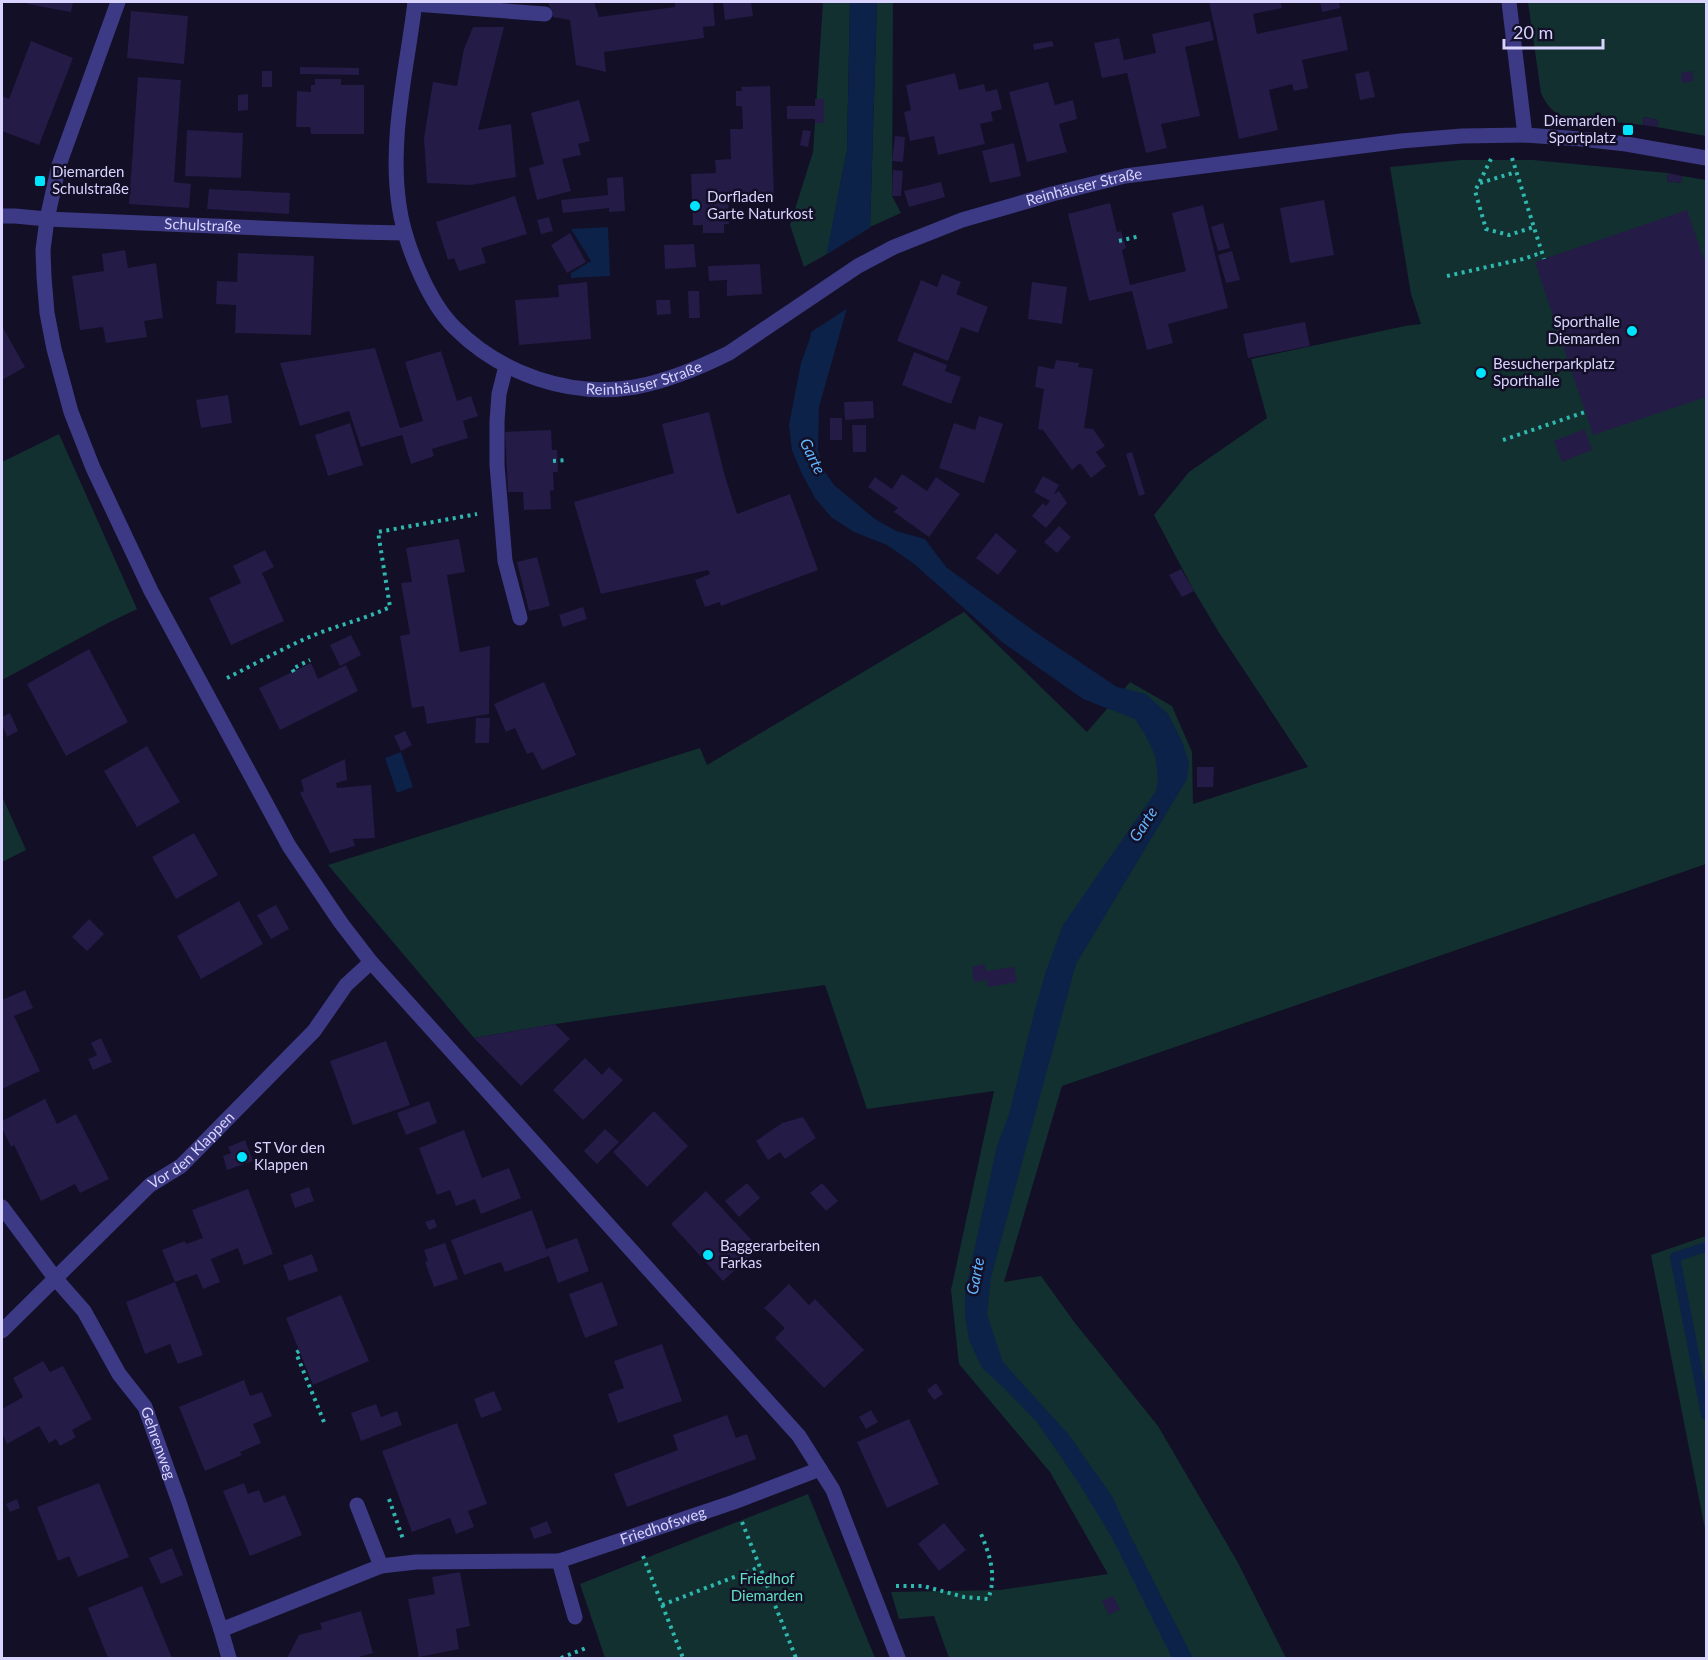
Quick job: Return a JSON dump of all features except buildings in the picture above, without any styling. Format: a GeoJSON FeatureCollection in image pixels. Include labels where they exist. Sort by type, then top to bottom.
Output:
{"type":"FeatureCollection","features":[{"type":"Feature","properties":{"kind":"street"},"geometry":{"type":"LineString","coordinates":[[118,2],[59,165],[47,219],[43,250],[47,313],[54,350],[72,412],[93,468],[151,591],[289,846],[341,923],[371,962],[799,1436],[833,1490],[898,1659]]}},
{"type":"Feature","properties":{"kind":"street"},"geometry":{"type":"LineString","coordinates":[[416,2],[545,14]]}},
{"type":"Feature","properties":{"kind":"street","name":"Reinhäuser Straße"},"geometry":{"type":"LineString","coordinates":[[416,2],[398,125],[396,168],[399,207],[405,233],[424,280],[453,327],[485,354],[506,366],[529,376],[562,385],[609,390],[634,387],[712,362],[729,353],[858,266],[894,247],[962,220],[1125,176],[1401,141],[1462,136],[1525,135],[1626,144],[1707,158]]}},
{"type":"Feature","properties":{"kind":"street"},"geometry":{"type":"LineString","coordinates":[[1509,2],[1525,135]]}},
{"type":"Feature","properties":{"kind":"street","name":"Schulstraße"},"geometry":{"type":"LineString","coordinates":[[2,216],[405,233]]}},
{"type":"Feature","properties":{"kind":"street"},"geometry":{"type":"LineString","coordinates":[[506,366],[499,394],[497,465],[505,561],[520,618]]}},
{"type":"Feature","properties":{"kind":"street","name":"Vor den Klappen"},"geometry":{"type":"LineString","coordinates":[[2,1331],[150,1185],[181,1166],[314,1031],[346,985],[371,962]]}},
{"type":"Feature","properties":{"kind":"street","name":"Gehrenweg"},"geometry":{"type":"LineString","coordinates":[[2,1207],[55,1278],[84,1311],[119,1374],[145,1407],[179,1502],[229,1659]]}},
{"type":"Feature","properties":{"kind":"street","name":"Friedhofsweg"},"geometry":{"type":"LineString","coordinates":[[381,1566],[411,1562],[559,1561],[734,1502],[820,1469]]}},
{"type":"Feature","properties":{"kind":"street"},"geometry":{"type":"LineString","coordinates":[[221,1630],[381,1566],[357,1505]]}},
{"type":"Feature","properties":{"kind":"street"},"geometry":{"type":"LineString","coordinates":[[559,1561],[575,1617]]}},
{"type":"Feature","properties":{"kind":"path"},"geometry":{"type":"LineString","coordinates":[[1505,135],[1475,191],[1486,229],[1509,235],[1534,227]]}},
{"type":"Feature","properties":{"kind":"path"},"geometry":{"type":"LineString","coordinates":[[1514,165],[1544,259]]}},
{"type":"Feature","properties":{"kind":"path"},"geometry":{"type":"LineString","coordinates":[[1479,183],[1516,172]]}},
{"type":"Feature","properties":{"kind":"path"},"geometry":{"type":"LineString","coordinates":[[1119,241],[1140,236]]}},
{"type":"Feature","properties":{"kind":"path"},"geometry":{"type":"LineString","coordinates":[[1447,276],[1541,253]]}},
{"type":"Feature","properties":{"kind":"path"},"geometry":{"type":"LineString","coordinates":[[1503,440],[1585,412]]}},
{"type":"Feature","properties":{"kind":"path"},"geometry":{"type":"LineString","coordinates":[[553,461],[568,460]]}},
{"type":"Feature","properties":{"kind":"path"},"geometry":{"type":"LineString","coordinates":[[204,689],[306,638],[372,616],[390,607],[378,532],[478,514]]}},
{"type":"Feature","properties":{"kind":"path"},"geometry":{"type":"LineString","coordinates":[[294,672],[292,669],[310,660]]}},
{"type":"Feature","properties":{"kind":"path"},"geometry":{"type":"LineString","coordinates":[[299,1351],[296,1353],[324,1422]]}},
{"type":"Feature","properties":{"kind":"path"},"geometry":{"type":"LineString","coordinates":[[389,1499],[411,1562]]}},
{"type":"Feature","properties":{"kind":"path"},"geometry":{"type":"LineString","coordinates":[[734,1502],[796,1659]]}},
{"type":"Feature","properties":{"kind":"path"},"geometry":{"type":"LineString","coordinates":[[923,1586],[964,1597],[988,1599],[993,1577],[981,1534]]}},
{"type":"Feature","properties":{"kind":"path"},"geometry":{"type":"LineString","coordinates":[[635,1536],[683,1659]]}},
{"type":"Feature","properties":{"kind":"path"},"geometry":{"type":"LineString","coordinates":[[662,1605],[760,1567]]}},
{"type":"Feature","properties":{"kind":"path"},"geometry":{"type":"LineString","coordinates":[[561,1659],[586,1648]]}},
{"type":"Feature","properties":{"kind":"green space"},"geometry":{"type":"Polygon","coordinates":[[[823,2],[850,2],[847,150],[827,254],[804,267],[790,225],[813,152],[823,2]]]}},
{"type":"Feature","properties":{"kind":"green space"},"geometry":{"type":"Polygon","coordinates":[[[877,2],[893,2],[892,196],[901,213],[870,227],[877,2]]]}},
{"type":"Feature","properties":{"kind":"green space"},"geometry":{"type":"Polygon","coordinates":[[[1528,2],[1706,2],[1706,136],[1657,127],[1658,120],[1644,117],[1643,125],[1562,116],[1555,112],[1541,93],[1528,2]]]}},
{"type":"Feature","properties":{"kind":"green space"},"geometry":{"type":"Polygon","coordinates":[[[1461,160],[1533,160],[1668,173],[1667,181],[1681,183],[1682,176],[1706,180],[1706,864],[1062,1086],[1004,1282],[1041,1276],[1075,1323],[1158,1426],[1237,1561],[1286,1658],[949,1658],[934,1616],[899,1619],[891,1592],[1000,1590],[1108,1574],[1050,1472],[959,1364],[951,1290],[994,1091],[867,1109],[825,985],[474,1038],[328,865],[700,748],[707,765],[964,612],[1087,732],[1130,682],[1172,706],[1192,752],[1193,804],[1308,767],[1218,631],[1154,515],[1189,472],[1267,418],[1251,359],[1421,324],[1411,294],[1390,167],[1461,160]]]}},
{"type":"Feature","properties":{"kind":"green space"},"geometry":{"type":"Polygon","coordinates":[[[59,434],[137,609],[2,680],[2,462],[59,434]]]}},
{"type":"Feature","properties":{"kind":"green space"},"geometry":{"type":"Polygon","coordinates":[[[2,796],[26,850],[2,862],[2,796]]]}},
{"type":"Feature","properties":{"kind":"green space"},"geometry":{"type":"Polygon","coordinates":[[[1706,1236],[1706,1534],[1651,1255],[1706,1236]]]}},
{"type":"Feature","properties":{"kind":"green space","name":"Friedhof Diemarden"},"geometry":{"type":"Polygon","coordinates":[[[808,1494],[875,1658],[605,1658],[580,1584],[808,1494]]]}},
{"type":"Feature","properties":{"kind":"water","name":"Garte"},"geometry":{"type":"Polygon","coordinates":[[[850,2],[877,2],[870,227],[819,407],[818,450],[823,469],[834,485],[875,519],[896,531],[925,539],[946,567],[1038,634],[1117,687],[1146,694],[1168,714],[1182,741],[1189,762],[1187,779],[1076,964],[991,1277],[987,1314],[1003,1362],[1069,1435],[1112,1496],[1193,1658],[1172,1658],[1112,1538],[1080,1485],[1037,1422],[982,1368],[969,1340],[965,1316],[965,1292],[997,1146],[1009,1114],[1046,971],[1063,925],[1156,791],[1158,777],[1155,755],[1135,719],[1083,699],[1002,642],[913,563],[887,545],[854,532],[831,517],[815,498],[792,450],[789,425],[801,363],[810,338],[847,150],[850,2]]]}},
{"type":"Feature","properties":{"kind":"water"},"geometry":{"type":"Polygon","coordinates":[[[608,227],[610,276],[571,278],[571,273],[591,261],[571,229],[608,227]]]}},
{"type":"Feature","properties":{"kind":"water"},"geometry":{"type":"Polygon","coordinates":[[[401,752],[413,787],[397,793],[385,758],[401,752]]]}},
{"type":"Feature","properties":{"kind":"pier"},"geometry":{"type":"Polygon","coordinates":[[[873,226],[851,306],[808,334],[824,256],[873,226]]]}},
{"type":"Feature","properties":{"kind":"waterway"},"geometry":{"type":"LineString","coordinates":[[1706,1247],[1675,1257],[1706,1415]]}},
{"type":"Feature","properties":{"kind":"place","name":"Diemarden Sportplatz"},"geometry":{"type":"Point","coordinates":[1628,130]}},
{"type":"Feature","properties":{"kind":"place","name":"Diemarden Schulstraße"},"geometry":{"type":"Point","coordinates":[40,181]}},
{"type":"Feature","properties":{"kind":"place","name":"Dorfladen Garte Naturkost"},"geometry":{"type":"Point","coordinates":[695,206]}},
{"type":"Feature","properties":{"kind":"place","name":"Sporthalle Diemarden"},"geometry":{"type":"Point","coordinates":[1632,331]}},
{"type":"Feature","properties":{"kind":"place","name":"Besucherparkplatz Sporthalle"},"geometry":{"type":"Point","coordinates":[1481,373]}},
{"type":"Feature","properties":{"kind":"place","name":"ST Vor den Klappen"},"geometry":{"type":"Point","coordinates":[242,1157]}},
{"type":"Feature","properties":{"kind":"place","name":"Baggerarbeiten Farkas"},"geometry":{"type":"Point","coordinates":[708,1255]}}]}
